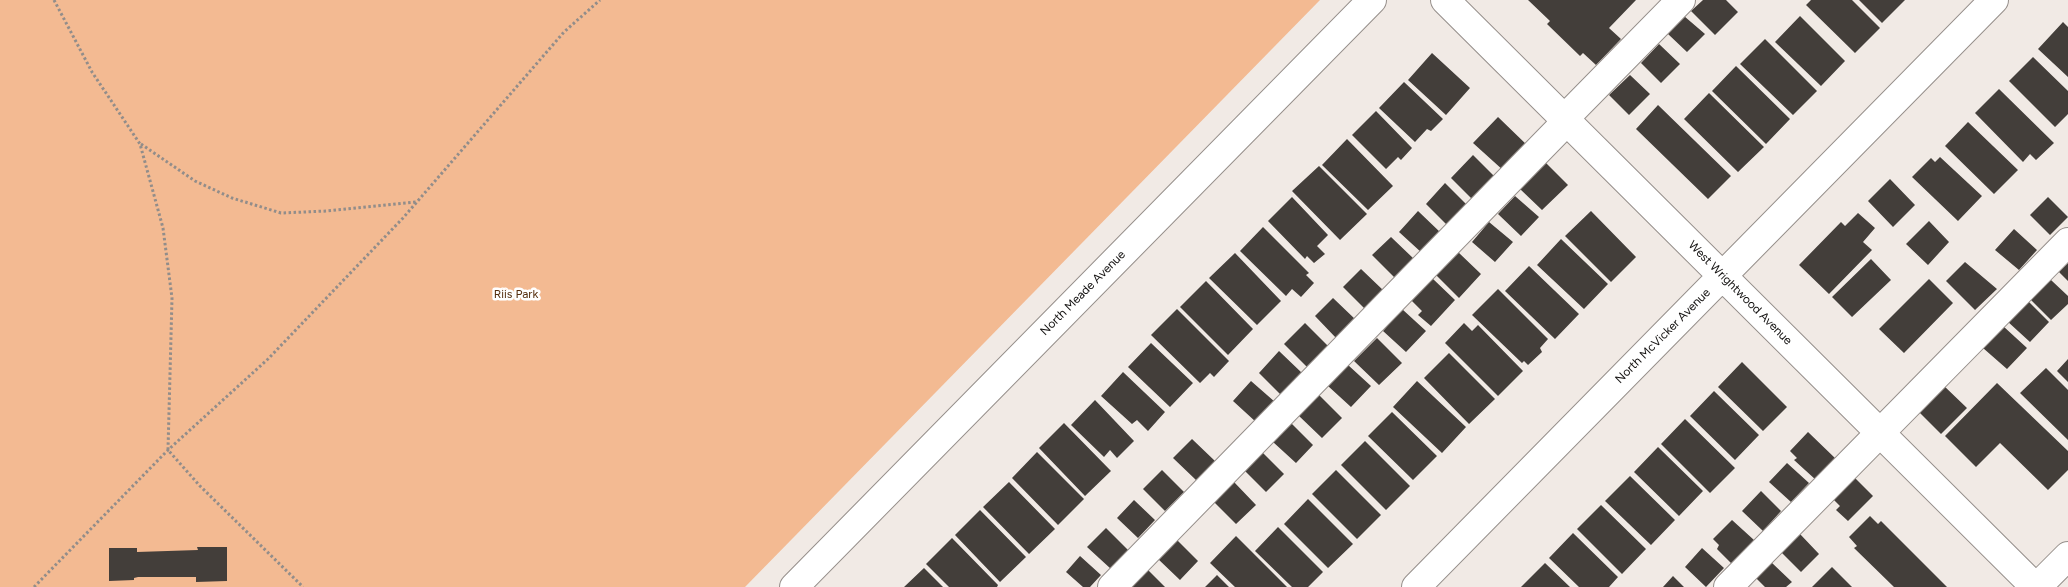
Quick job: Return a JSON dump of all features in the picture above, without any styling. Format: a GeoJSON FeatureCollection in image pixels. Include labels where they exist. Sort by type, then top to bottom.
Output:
{"type":"FeatureCollection","features":[{"type":"Feature","properties":{"kind":"street","name":"North Meade Avenue"},"geometry":{"type":"LineString","coordinates":[[794,587],[1372,0]]}},
{"type":"Feature","properties":{"kind":"street","name":"West Wrightwood Avenue"},"geometry":{"type":"LineString","coordinates":[[1445,0],[2036,587]]}},
{"type":"Feature","properties":{"kind":"street"},"geometry":{"type":"LineString","coordinates":[[1112,587],[1681,0]]}},
{"type":"Feature","properties":{"kind":"street","name":"North McVicker Avenue"},"geometry":{"type":"LineString","coordinates":[[1416,587],[1994,0]]}},
{"type":"Feature","properties":{"kind":"street"},"geometry":{"type":"LineString","coordinates":[[1728,587],[2068,242]]}},
{"type":"Feature","properties":{"kind":"street"},"geometry":{"type":"LineString","coordinates":[[2036,587],[2068,556]]}},
{"type":"Feature","properties":{"kind":"path"},"geometry":{"type":"LineString","coordinates":[[54,0],[92,72],[140,144],[163,228],[172,298],[168,450],[200,486],[303,587]]}},
{"type":"Feature","properties":{"kind":"path"},"geometry":{"type":"LineString","coordinates":[[34,587],[168,450],[268,358],[403,218],[564,32],[600,0]]}},
{"type":"Feature","properties":{"kind":"path"},"geometry":{"type":"LineString","coordinates":[[140,144],[195,181],[232,198],[281,213],[327,211],[416,202]]}},
{"type":"Feature","properties":{"kind":"green space","name":"Riis Park"},"geometry":{"type":"Polygon","coordinates":[[[0,0],[1320,0],[745,587],[0,587],[0,0]]]}},
{"type":"Feature","properties":{"kind":"building"},"geometry":{"type":"Polygon","coordinates":[[[1528,0],[1636,0],[1609,28],[1621,39],[1596,65],[1583,53],[1580,56],[1547,24],[1550,21],[1528,0]]]}},
{"type":"Feature","properties":{"kind":"building"},"geometry":{"type":"Polygon","coordinates":[[[1703,0],[1726,0],[1738,12],[1715,35],[1691,11],[1703,0]]]}},
{"type":"Feature","properties":{"kind":"building"},"geometry":{"type":"Polygon","coordinates":[[[1811,0],[1852,0],[1880,28],[1855,53],[1806,5],[1811,0]]]}},
{"type":"Feature","properties":{"kind":"building"},"geometry":{"type":"Polygon","coordinates":[[[1859,0],[1905,0],[1882,23],[1859,0]]]}},
{"type":"Feature","properties":{"kind":"building"},"geometry":{"type":"Polygon","coordinates":[[[1684,16],[1705,34],[1687,52],[1668,34],[1684,16]]]}},
{"type":"Feature","properties":{"kind":"building"},"geometry":{"type":"Polygon","coordinates":[[[1800,16],[1845,61],[1821,86],[1775,42],[1800,16]]]}},
{"type":"Feature","properties":{"kind":"building"},"geometry":{"type":"Polygon","coordinates":[[[2063,22],[2068,27],[2068,77],[2038,49],[2063,22]]]}},
{"type":"Feature","properties":{"kind":"building"},"geometry":{"type":"Polygon","coordinates":[[[1765,39],[1817,91],[1793,115],[1740,64],[1765,39]]]}},
{"type":"Feature","properties":{"kind":"building"},"geometry":{"type":"Polygon","coordinates":[[[1659,44],[1680,64],[1661,83],[1641,63],[1659,44]]]}},
{"type":"Feature","properties":{"kind":"building"},"geometry":{"type":"Polygon","coordinates":[[[1432,53],[1470,88],[1446,115],[1408,80],[1432,53]]]}},
{"type":"Feature","properties":{"kind":"building"},"geometry":{"type":"Polygon","coordinates":[[[2033,57],[2068,91],[2068,114],[2055,127],[2009,81],[2033,57]]]}},
{"type":"Feature","properties":{"kind":"building"},"geometry":{"type":"Polygon","coordinates":[[[1736,66],[1790,119],[1766,144],[1712,91],[1736,66]]]}},
{"type":"Feature","properties":{"kind":"building"},"geometry":{"type":"Polygon","coordinates":[[[1630,75],[1650,94],[1629,115],[1609,95],[1630,75]]]}},
{"type":"Feature","properties":{"kind":"building"},"geometry":{"type":"Polygon","coordinates":[[[1404,82],[1443,119],[1431,131],[1427,129],[1415,142],[1379,108],[1404,82]]]}},
{"type":"Feature","properties":{"kind":"building"},"geometry":{"type":"Polygon","coordinates":[[[1999,89],[2054,143],[2036,160],[2030,154],[2023,162],[1975,113],[1999,89]]]}},
{"type":"Feature","properties":{"kind":"building"},"geometry":{"type":"Polygon","coordinates":[[[1709,93],[1764,147],[1738,172],[1684,119],[1709,93]]]}},
{"type":"Feature","properties":{"kind":"building"},"geometry":{"type":"Polygon","coordinates":[[[1658,105],[1731,176],[1708,199],[1636,129],[1658,105]]]}},
{"type":"Feature","properties":{"kind":"building"},"geometry":{"type":"Polygon","coordinates":[[[1376,111],[1412,148],[1401,160],[1398,157],[1386,169],[1352,135],[1376,111]]]}},
{"type":"Feature","properties":{"kind":"building"},"geometry":{"type":"Polygon","coordinates":[[[1498,117],[1528,146],[1504,171],[1473,143],[1498,117]]]}},
{"type":"Feature","properties":{"kind":"building"},"geometry":{"type":"Polygon","coordinates":[[[1968,122],[2018,170],[1994,194],[1945,146],[1968,122]]]}},
{"type":"Feature","properties":{"kind":"building"},"geometry":{"type":"Polygon","coordinates":[[[1347,139],[1393,186],[1368,210],[1322,165],[1347,139]]]}},
{"type":"Feature","properties":{"kind":"building"},"geometry":{"type":"Polygon","coordinates":[[[1473,155],[1496,178],[1474,201],[1451,178],[1473,155]]]}},
{"type":"Feature","properties":{"kind":"building"},"geometry":{"type":"Polygon","coordinates":[[[1940,157],[1982,196],[1958,221],[1912,177],[1931,158],[1935,162],[1940,157]]]}},
{"type":"Feature","properties":{"kind":"building"},"geometry":{"type":"Polygon","coordinates":[[[1546,163],[1568,185],[1542,210],[1520,189],[1546,163]]]}},
{"type":"Feature","properties":{"kind":"building"},"geometry":{"type":"Polygon","coordinates":[[[1319,166],[1367,214],[1340,240],[1292,191],[1319,166]]]}},
{"type":"Feature","properties":{"kind":"building"},"geometry":{"type":"Polygon","coordinates":[[[1890,179],[1915,205],[1893,227],[1868,201],[1890,179]]]}},
{"type":"Feature","properties":{"kind":"building"},"geometry":{"type":"Polygon","coordinates":[[[1445,183],[1468,206],[1448,226],[1426,204],[1445,183]]]}},
{"type":"Feature","properties":{"kind":"building"},"geometry":{"type":"Polygon","coordinates":[[[1515,196],[1539,217],[1521,236],[1498,214],[1515,196]]]}},
{"type":"Feature","properties":{"kind":"building"},"geometry":{"type":"Polygon","coordinates":[[[1292,197],[1328,235],[1317,246],[1325,254],[1314,263],[1307,256],[1305,259],[1268,221],[1292,197]]]}},
{"type":"Feature","properties":{"kind":"building"},"geometry":{"type":"Polygon","coordinates":[[[2048,197],[2068,217],[2050,235],[2030,215],[2048,197]]]}},
{"type":"Feature","properties":{"kind":"building"},"geometry":{"type":"Polygon","coordinates":[[[1418,211],[1441,233],[1422,253],[1399,232],[1418,211]]]}},
{"type":"Feature","properties":{"kind":"building"},"geometry":{"type":"Polygon","coordinates":[[[1591,211],[1636,257],[1611,282],[1565,236],[1591,211]]]}},
{"type":"Feature","properties":{"kind":"building"},"geometry":{"type":"Polygon","coordinates":[[[1858,213],[1875,228],[1863,242],[1872,250],[1829,294],[1799,265],[1841,222],[1845,226],[1858,213]]]}},
{"type":"Feature","properties":{"kind":"building"},"geometry":{"type":"Polygon","coordinates":[[[1929,221],[1949,242],[1928,265],[1906,244],[1929,221]]]}},
{"type":"Feature","properties":{"kind":"building"},"geometry":{"type":"Polygon","coordinates":[[[1489,222],[1513,242],[1495,262],[1472,242],[1489,222]]]}},
{"type":"Feature","properties":{"kind":"building"},"geometry":{"type":"Polygon","coordinates":[[[1263,227],[1309,273],[1306,275],[1314,283],[1301,297],[1292,289],[1286,296],[1240,251],[1263,227]]]}},
{"type":"Feature","properties":{"kind":"building"},"geometry":{"type":"Polygon","coordinates":[[[2014,229],[2037,250],[2019,270],[1995,250],[2014,229]]]}},
{"type":"Feature","properties":{"kind":"building"},"geometry":{"type":"Polygon","coordinates":[[[1391,237],[1414,259],[1395,278],[1372,255],[1391,237]]]}},
{"type":"Feature","properties":{"kind":"building"},"geometry":{"type":"Polygon","coordinates":[[[1561,239],[1608,284],[1584,309],[1537,265],[1561,239]]]}},
{"type":"Feature","properties":{"kind":"building"},"geometry":{"type":"Polygon","coordinates":[[[1458,252],[1481,274],[1459,298],[1436,275],[1458,252]]]}},
{"type":"Feature","properties":{"kind":"building"},"geometry":{"type":"Polygon","coordinates":[[[1235,253],[1281,301],[1257,325],[1209,278],[1235,253]]]}},
{"type":"Feature","properties":{"kind":"building"},"geometry":{"type":"Polygon","coordinates":[[[1871,259],[1891,280],[1852,317],[1832,297],[1871,259]]]}},
{"type":"Feature","properties":{"kind":"building"},"geometry":{"type":"Polygon","coordinates":[[[1965,262],[1997,289],[1975,310],[1946,281],[1965,262]]]}},
{"type":"Feature","properties":{"kind":"building"},"geometry":{"type":"Polygon","coordinates":[[[2068,263],[2068,281],[2059,272],[2068,263]]]}},
{"type":"Feature","properties":{"kind":"building"},"geometry":{"type":"Polygon","coordinates":[[[1529,266],[1579,314],[1555,339],[1505,291],[1529,266]]]}},
{"type":"Feature","properties":{"kind":"building"},"geometry":{"type":"Polygon","coordinates":[[[1361,269],[1384,291],[1366,310],[1343,287],[1361,269]]]}},
{"type":"Feature","properties":{"kind":"building"},"geometry":{"type":"Polygon","coordinates":[[[1432,278],[1455,300],[1431,326],[1418,315],[1422,311],[1411,300],[1432,278]]]}},
{"type":"Feature","properties":{"kind":"building"},"geometry":{"type":"Polygon","coordinates":[[[1929,279],[1953,303],[1904,353],[1879,329],[1929,279]]]}},
{"type":"Feature","properties":{"kind":"building"},"geometry":{"type":"Polygon","coordinates":[[[2051,280],[2068,296],[2068,304],[2051,320],[2031,300],[2051,280]]]}},
{"type":"Feature","properties":{"kind":"building"},"geometry":{"type":"Polygon","coordinates":[[[1206,281],[1253,329],[1228,355],[1180,307],[1206,281]]]}},
{"type":"Feature","properties":{"kind":"building"},"geometry":{"type":"Polygon","coordinates":[[[1498,289],[1548,339],[1540,348],[1542,352],[1528,365],[1524,361],[1522,363],[1472,315],[1498,289]]]}},
{"type":"Feature","properties":{"kind":"building"},"geometry":{"type":"Polygon","coordinates":[[[1333,298],[1356,320],[1337,339],[1315,316],[1333,298]]]}},
{"type":"Feature","properties":{"kind":"building"},"geometry":{"type":"Polygon","coordinates":[[[2027,300],[2049,322],[2030,342],[2007,321],[2027,300]]]}},
{"type":"Feature","properties":{"kind":"building"},"geometry":{"type":"Polygon","coordinates":[[[1177,309],[1229,361],[1214,377],[1210,373],[1200,383],[1151,335],[1177,309]]]}},
{"type":"Feature","properties":{"kind":"building"},"geometry":{"type":"Polygon","coordinates":[[[1402,309],[1426,331],[1406,352],[1383,331],[1402,309]]]}},
{"type":"Feature","properties":{"kind":"building"},"geometry":{"type":"Polygon","coordinates":[[[1305,323],[1328,346],[1307,367],[1284,344],[1305,323]]]}},
{"type":"Feature","properties":{"kind":"building"},"geometry":{"type":"Polygon","coordinates":[[[1464,323],[1472,331],[1478,325],[1523,371],[1498,396],[1445,343],[1464,323]]]}},
{"type":"Feature","properties":{"kind":"building"},"geometry":{"type":"Polygon","coordinates":[[[2003,326],[2027,348],[2007,369],[1983,348],[2003,326]]]}},
{"type":"Feature","properties":{"kind":"building"},"geometry":{"type":"Polygon","coordinates":[[[1377,338],[1402,363],[1379,385],[1354,361],[1377,338]]]}},
{"type":"Feature","properties":{"kind":"building"},"geometry":{"type":"Polygon","coordinates":[[[1151,343],[1193,383],[1170,407],[1128,367],[1151,343]]]}},
{"type":"Feature","properties":{"kind":"building"},"geometry":{"type":"Polygon","coordinates":[[[1279,351],[1302,373],[1281,395],[1259,373],[1279,351]]]}},
{"type":"Feature","properties":{"kind":"building"},"geometry":{"type":"Polygon","coordinates":[[[1449,353],[1495,399],[1469,424],[1424,378],[1449,353]]]}},
{"type":"Feature","properties":{"kind":"building"},"geometry":{"type":"Polygon","coordinates":[[[2068,359],[2068,382],[2057,371],[2068,359]]]}},
{"type":"Feature","properties":{"kind":"building"},"geometry":{"type":"Polygon","coordinates":[[[1742,362],[1787,407],[1763,431],[1718,387],[1742,362]]]}},
{"type":"Feature","properties":{"kind":"building"},"geometry":{"type":"Polygon","coordinates":[[[1348,365],[1371,386],[1351,407],[1328,386],[1348,365]]]}},
{"type":"Feature","properties":{"kind":"building"},"geometry":{"type":"Polygon","coordinates":[[[2046,368],[2068,390],[2068,440],[2020,393],[2046,368]]]}},
{"type":"Feature","properties":{"kind":"building"},"geometry":{"type":"Polygon","coordinates":[[[1123,372],[1165,412],[1148,431],[1137,420],[1132,424],[1101,396],[1123,372]]]}},
{"type":"Feature","properties":{"kind":"building"},"geometry":{"type":"Polygon","coordinates":[[[1251,381],[1275,402],[1256,422],[1233,401],[1251,381]]]}},
{"type":"Feature","properties":{"kind":"building"},"geometry":{"type":"Polygon","coordinates":[[[1417,381],[1466,427],[1442,453],[1393,407],[1417,381]]]}},
{"type":"Feature","properties":{"kind":"building"},"geometry":{"type":"Polygon","coordinates":[[[1997,383],[2068,451],[2068,470],[2048,490],[2000,443],[1976,467],[1945,436],[1997,383]]]}},
{"type":"Feature","properties":{"kind":"building"},"geometry":{"type":"Polygon","coordinates":[[[1942,384],[1967,408],[1941,434],[1917,410],[1942,384]]]}},
{"type":"Feature","properties":{"kind":"building"},"geometry":{"type":"Polygon","coordinates":[[[1714,391],[1759,435],[1735,460],[1690,416],[1714,391]]]}},
{"type":"Feature","properties":{"kind":"building"},"geometry":{"type":"Polygon","coordinates":[[[1318,394],[1342,418],[1322,438],[1298,415],[1318,394]]]}},
{"type":"Feature","properties":{"kind":"building"},"geometry":{"type":"Polygon","coordinates":[[[1095,400],[1134,441],[1117,458],[1110,450],[1104,457],[1071,425],[1095,400]]]}},
{"type":"Feature","properties":{"kind":"building"},"geometry":{"type":"Polygon","coordinates":[[[1392,412],[1437,456],[1413,480],[1368,436],[1392,412]]]}},
{"type":"Feature","properties":{"kind":"building"},"geometry":{"type":"Polygon","coordinates":[[[1685,419],[1735,468],[1710,493],[1661,444],[1685,419]]]}},
{"type":"Feature","properties":{"kind":"building"},"geometry":{"type":"Polygon","coordinates":[[[1064,423],[1111,471],[1085,496],[1039,448],[1064,423]]]}},
{"type":"Feature","properties":{"kind":"building"},"geometry":{"type":"Polygon","coordinates":[[[1291,423],[1313,445],[1296,463],[1273,442],[1291,423]]]}},
{"type":"Feature","properties":{"kind":"building"},"geometry":{"type":"Polygon","coordinates":[[[1808,432],[1836,459],[1816,480],[1794,460],[1797,458],[1790,451],[1808,432]]]}},
{"type":"Feature","properties":{"kind":"building"},"geometry":{"type":"Polygon","coordinates":[[[1192,439],[1215,461],[1196,480],[1173,458],[1192,439]]]}},
{"type":"Feature","properties":{"kind":"building"},"geometry":{"type":"Polygon","coordinates":[[[1365,441],[1410,486],[1386,510],[1341,465],[1365,441]]]}},
{"type":"Feature","properties":{"kind":"building"},"geometry":{"type":"Polygon","coordinates":[[[1658,447],[1703,491],[1679,516],[1634,472],[1658,447]]]}},
{"type":"Feature","properties":{"kind":"building"},"geometry":{"type":"Polygon","coordinates":[[[1037,452],[1084,499],[1058,525],[1012,478],[1037,452]]]}},
{"type":"Feature","properties":{"kind":"building"},"geometry":{"type":"Polygon","coordinates":[[[1262,452],[1284,474],[1266,492],[1244,470],[1262,452]]]}},
{"type":"Feature","properties":{"kind":"building"},"geometry":{"type":"Polygon","coordinates":[[[1787,463],[1809,483],[1791,502],[1769,482],[1787,463]]]}},
{"type":"Feature","properties":{"kind":"building"},"geometry":{"type":"Polygon","coordinates":[[[1162,470],[1184,492],[1165,511],[1143,489],[1162,470]]]}},
{"type":"Feature","properties":{"kind":"building"},"geometry":{"type":"Polygon","coordinates":[[[1336,470],[1381,515],[1357,539],[1312,494],[1336,470]]]}},
{"type":"Feature","properties":{"kind":"building"},"geometry":{"type":"Polygon","coordinates":[[[1852,475],[1873,496],[1848,521],[1836,510],[1840,506],[1831,497],[1852,475]]]}},
{"type":"Feature","properties":{"kind":"building"},"geometry":{"type":"Polygon","coordinates":[[[1630,476],[1675,520],[1651,545],[1605,501],[1630,476]]]}},
{"type":"Feature","properties":{"kind":"building"},"geometry":{"type":"Polygon","coordinates":[[[1009,482],[1055,529],[1029,554],[983,507],[1009,482]]]}},
{"type":"Feature","properties":{"kind":"building"},"geometry":{"type":"Polygon","coordinates":[[[1234,482],[1256,505],[1236,524],[1214,502],[1234,482]]]}},
{"type":"Feature","properties":{"kind":"building"},"geometry":{"type":"Polygon","coordinates":[[[1761,491],[1781,511],[1763,531],[1742,511],[1761,491]]]}},
{"type":"Feature","properties":{"kind":"building"},"geometry":{"type":"Polygon","coordinates":[[[1308,499],[1353,544],[1328,568],[1284,524],[1308,499]]]}},
{"type":"Feature","properties":{"kind":"building"},"geometry":{"type":"Polygon","coordinates":[[[1134,500],[1155,520],[1138,538],[1117,518],[1134,500]]]}},
{"type":"Feature","properties":{"kind":"building"},"geometry":{"type":"Polygon","coordinates":[[[1601,505],[1646,549],[1622,574],[1577,529],[1601,505]]]}},
{"type":"Feature","properties":{"kind":"building"},"geometry":{"type":"Polygon","coordinates":[[[980,510],[1026,557],[1000,582],[955,535],[980,510]]]}},
{"type":"Feature","properties":{"kind":"building"},"geometry":{"type":"Polygon","coordinates":[[[1870,516],[1878,524],[1881,521],[1947,587],[1894,587],[1854,548],[1857,546],[1849,537],[1870,516]]]}},
{"type":"Feature","properties":{"kind":"building"},"geometry":{"type":"Polygon","coordinates":[[[1732,520],[1754,540],[1732,564],[1717,549],[1719,545],[1713,539],[1732,520]]]}},
{"type":"Feature","properties":{"kind":"building"},"geometry":{"type":"Polygon","coordinates":[[[1278,527],[1323,572],[1308,587],[1292,587],[1255,551],[1278,527]]]}},
{"type":"Feature","properties":{"kind":"building"},"geometry":{"type":"Polygon","coordinates":[[[1106,528],[1129,551],[1111,569],[1087,547],[1106,528]]]}},
{"type":"Feature","properties":{"kind":"building"},"geometry":{"type":"Polygon","coordinates":[[[1573,533],[1618,577],[1609,587],[1579,587],[1549,558],[1573,533]]]}},
{"type":"Feature","properties":{"kind":"building"},"geometry":{"type":"Polygon","coordinates":[[[1800,534],[1819,554],[1801,572],[1781,552],[1800,534]]]}},
{"type":"Feature","properties":{"kind":"building"},"geometry":{"type":"Polygon","coordinates":[[[1236,536],[1287,587],[1235,587],[1210,563],[1236,536]]]}},
{"type":"Feature","properties":{"kind":"building"},"geometry":{"type":"Polygon","coordinates":[[[952,538],[998,585],[997,587],[949,587],[926,564],[952,538]]]}},
{"type":"Feature","properties":{"kind":"building"},"geometry":{"type":"Polygon","coordinates":[[[1176,539],[1198,561],[1180,580],[1157,558],[1176,539]]]}},
{"type":"Feature","properties":{"kind":"building"},"geometry":{"type":"Polygon","coordinates":[[[197,547],[227,547],[227,581],[196,582],[196,577],[138,577],[134,578],[134,580],[109,581],[109,548],[137,548],[137,552],[198,550],[197,547]]]}},
{"type":"Feature","properties":{"kind":"building"},"geometry":{"type":"Polygon","coordinates":[[[1702,548],[1724,568],[1706,587],[1685,567],[1702,548]]]}},
{"type":"Feature","properties":{"kind":"building"},"geometry":{"type":"Polygon","coordinates":[[[1080,556],[1101,575],[1090,587],[1083,587],[1066,572],[1080,556]]]}},
{"type":"Feature","properties":{"kind":"building"},"geometry":{"type":"Polygon","coordinates":[[[1771,562],[1792,582],[1786,587],[1765,587],[1755,577],[1771,562]]]}},
{"type":"Feature","properties":{"kind":"building"},"geometry":{"type":"Polygon","coordinates":[[[1545,563],[1570,587],[1521,587],[1545,563]]]}},
{"type":"Feature","properties":{"kind":"building"},"geometry":{"type":"Polygon","coordinates":[[[1832,567],[1852,587],[1812,587],[1832,567]]]}},
{"type":"Feature","properties":{"kind":"building"},"geometry":{"type":"Polygon","coordinates":[[[924,568],[943,587],[904,587],[924,568]]]}},
{"type":"Feature","properties":{"kind":"building"},"geometry":{"type":"Polygon","coordinates":[[[1148,570],[1165,587],[1130,587],[1148,570]]]}},
{"type":"Feature","properties":{"kind":"building"},"geometry":{"type":"Polygon","coordinates":[[[1217,575],[1229,587],[1205,587],[1217,575]]]}},
{"type":"Feature","properties":{"kind":"building"},"geometry":{"type":"Polygon","coordinates":[[[1673,576],[1684,587],[1663,587],[1673,576]]]}}]}
